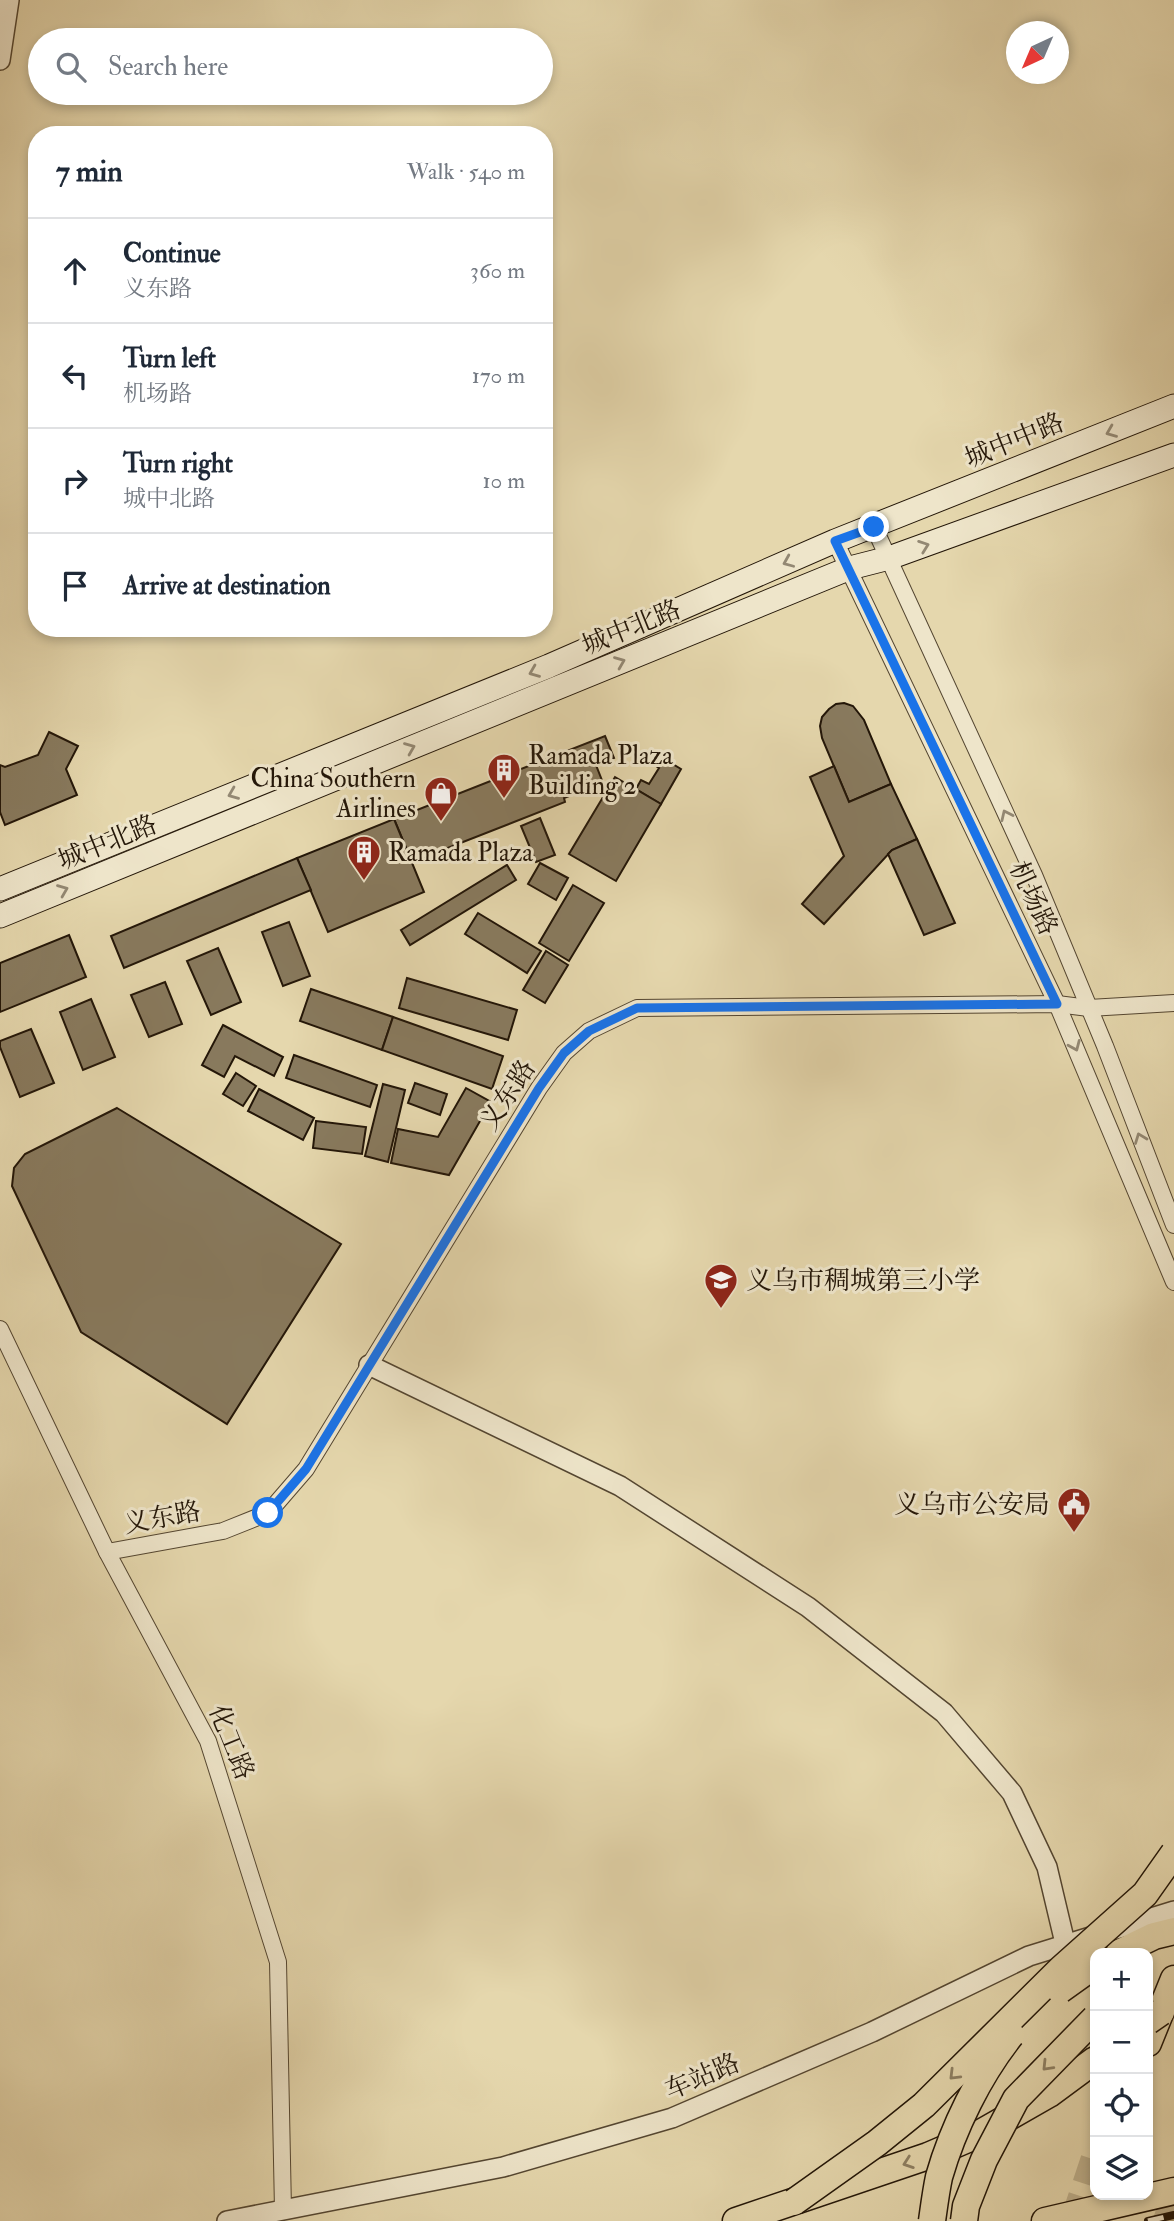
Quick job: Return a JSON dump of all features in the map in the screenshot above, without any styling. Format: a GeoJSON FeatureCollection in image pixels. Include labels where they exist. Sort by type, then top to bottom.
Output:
{"type":"FeatureCollection","features":[{"type":"Feature","properties":{"kind":"highway"},"geometry":{"type":"LineString","coordinates":[[794,2202],[877,2143],[924,2105],[1061,1969],[1145,1894],[1174,1853]]}},
{"type":"Feature","properties":{"kind":"highway"},"geometry":{"type":"LineString","coordinates":[[1153,1948],[1174,1920]]}},
{"type":"Feature","properties":{"kind":"highway"},"geometry":{"type":"LineString","coordinates":[[1129,1948],[1154,1936],[1174,1931]]}},
{"type":"Feature","properties":{"kind":"highway"},"geometry":{"type":"LineString","coordinates":[[932,2221],[939,2178],[959,2125],[982,2079],[1009,2037],[1027,2018],[1046,2000],[1090,1969]]}},
{"type":"Feature","properties":{"kind":"highway"},"geometry":{"type":"LineString","coordinates":[[1153,2031],[1174,1979]]}},
{"type":"Feature","properties":{"kind":"highway"},"geometry":{"type":"LineString","coordinates":[[1153,2017],[1174,2002]]}},
{"type":"Feature","properties":{"kind":"highway"},"geometry":{"type":"LineString","coordinates":[[964,2221],[966,2206],[984,2160],[1016,2099],[1090,2023]]}},
{"type":"Feature","properties":{"kind":"highway"},"geometry":{"type":"LineString","coordinates":[[736,2221],[928,2156],[977,2134],[1049,2094],[1090,2064]]}},
{"type":"Feature","properties":{"kind":"highway"},"geometry":{"type":"LineString","coordinates":[[1045,2221],[1174,2191]]}},
{"type":"Feature","properties":{"kind":"main road","name":"城中中路"},"geometry":{"type":"LineString","coordinates":[[874,527],[1174,406]]}},
{"type":"Feature","properties":{"kind":"main road","name":"城中北路"},"geometry":{"type":"LineString","coordinates":[[0,916],[850,568],[889,558],[1174,455]]}},
{"type":"Feature","properties":{"kind":"main road","name":"城中北路"},"geometry":{"type":"LineString","coordinates":[[0,889],[549,666],[835,541],[874,527]]}},
{"type":"Feature","properties":{"kind":"street"},"geometry":{"type":"LineString","coordinates":[[0,60],[9,0]]}},
{"type":"Feature","properties":{"kind":"street","name":"机场路"},"geometry":{"type":"LineString","coordinates":[[874,527],[1034,875],[1174,1225]]}},
{"type":"Feature","properties":{"kind":"street","name":"机场路"},"geometry":{"type":"LineString","coordinates":[[835,541],[1057,1004],[1174,1282]]}},
{"type":"Feature","properties":{"kind":"street","name":"义东路"},"geometry":{"type":"LineString","coordinates":[[107,1552],[223,1531],[268,1513],[306,1469],[539,1088],[564,1053],[589,1031],[637,1008],[1057,1004],[1089,1008],[1174,1003]]}},
{"type":"Feature","properties":{"kind":"street","name":"化工路"},"geometry":{"type":"LineString","coordinates":[[0,1329],[107,1552],[208,1741],[278,1962],[283,2210]]}},
{"type":"Feature","properties":{"kind":"street"},"geometry":{"type":"LineString","coordinates":[[369,1366],[620,1486],[808,1607],[944,1713],[1012,1793],[1048,1867],[1065,1943]]}},
{"type":"Feature","properties":{"kind":"street","name":"车站路"},"geometry":{"type":"LineString","coordinates":[[228,2221],[503,2167],[671,2118],[872,2032],[1029,1956],[1174,1911]]}},
{"type":"Feature","properties":{"kind":"building"},"geometry":{"type":"Polygon","coordinates":[[[844,703],[853,706],[864,720],[891,784],[849,802],[822,738],[820,726],[822,717],[829,709],[844,703]]]}},
{"type":"Feature","properties":{"kind":"building"},"geometry":{"type":"Polygon","coordinates":[[[49,732],[78,746],[66,769],[77,795],[5,825],[0,812],[0,765],[5,767],[38,755],[49,732]]]}},
{"type":"Feature","properties":{"kind":"building","name":"Ramada Plaza Building 2"},"geometry":{"type":"Polygon","coordinates":[[[605,736],[614,758],[596,765],[603,783],[564,798],[565,802],[412,862],[394,819],[605,736]]]}},
{"type":"Feature","properties":{"kind":"building"},"geometry":{"type":"Polygon","coordinates":[[[656,754],[681,769],[661,804],[636,789],[641,780],[649,784],[659,768],[651,763],[656,754]]]}},
{"type":"Feature","properties":{"kind":"building"},"geometry":{"type":"Polygon","coordinates":[[[834,766],[849,802],[891,784],[917,839],[892,850],[824,924],[802,904],[844,856],[810,777],[834,766]]]}},
{"type":"Feature","properties":{"kind":"building"},"geometry":{"type":"Polygon","coordinates":[[[615,777],[661,804],[616,881],[569,854],[615,777]]]}},
{"type":"Feature","properties":{"kind":"building"},"geometry":{"type":"Polygon","coordinates":[[[540,818],[555,855],[536,862],[521,826],[540,818]]]}},
{"type":"Feature","properties":{"kind":"building","name":"Ramada Plaza"},"geometry":{"type":"Polygon","coordinates":[[[394,819],[424,892],[328,932],[297,858],[394,819]]]}},
{"type":"Feature","properties":{"kind":"building"},"geometry":{"type":"Polygon","coordinates":[[[917,839],[955,923],[924,935],[888,854],[917,839]]]}},
{"type":"Feature","properties":{"kind":"building"},"geometry":{"type":"Polygon","coordinates":[[[297,858],[311,890],[124,968],[111,936],[297,858]]]}},
{"type":"Feature","properties":{"kind":"building"},"geometry":{"type":"Polygon","coordinates":[[[540,863],[568,878],[556,900],[528,884],[540,863]]]}},
{"type":"Feature","properties":{"kind":"building"},"geometry":{"type":"Polygon","coordinates":[[[507,865],[516,880],[410,945],[401,930],[507,865]]]}},
{"type":"Feature","properties":{"kind":"building"},"geometry":{"type":"Polygon","coordinates":[[[573,885],[604,903],[569,961],[539,943],[573,885]]]}},
{"type":"Feature","properties":{"kind":"building"},"geometry":{"type":"Polygon","coordinates":[[[478,913],[541,951],[527,973],[465,934],[478,913]]]}},
{"type":"Feature","properties":{"kind":"building"},"geometry":{"type":"Polygon","coordinates":[[[289,922],[310,976],[283,986],[262,932],[289,922]]]}},
{"type":"Feature","properties":{"kind":"building"},"geometry":{"type":"Polygon","coordinates":[[[69,935],[86,977],[0,1012],[0,963],[69,935]]]}},
{"type":"Feature","properties":{"kind":"building"},"geometry":{"type":"Polygon","coordinates":[[[218,948],[241,1002],[211,1015],[187,961],[218,948]]]}},
{"type":"Feature","properties":{"kind":"building"},"geometry":{"type":"Polygon","coordinates":[[[546,951],[568,965],[545,1003],[523,990],[546,951]]]}},
{"type":"Feature","properties":{"kind":"building"},"geometry":{"type":"Polygon","coordinates":[[[407,978],[517,1010],[508,1040],[399,1008],[407,978]]]}},
{"type":"Feature","properties":{"kind":"building"},"geometry":{"type":"Polygon","coordinates":[[[165,982],[182,1024],[149,1037],[131,995],[165,982]]]}},
{"type":"Feature","properties":{"kind":"building"},"geometry":{"type":"Polygon","coordinates":[[[311,989],[393,1017],[382,1050],[300,1021],[311,989]]]}},
{"type":"Feature","properties":{"kind":"building"},"geometry":{"type":"Polygon","coordinates":[[[91,999],[115,1057],[83,1070],[60,1012],[91,999]]]}},
{"type":"Feature","properties":{"kind":"building"},"geometry":{"type":"Polygon","coordinates":[[[393,1017],[503,1056],[492,1089],[382,1050],[393,1017]]]}},
{"type":"Feature","properties":{"kind":"building"},"geometry":{"type":"Polygon","coordinates":[[[223,1025],[283,1057],[274,1076],[235,1056],[224,1077],[202,1065],[223,1025]]]}},
{"type":"Feature","properties":{"kind":"building"},"geometry":{"type":"Polygon","coordinates":[[[31,1029],[54,1083],[20,1097],[0,1041],[31,1029]]]}},
{"type":"Feature","properties":{"kind":"building"},"geometry":{"type":"Polygon","coordinates":[[[294,1055],[377,1085],[370,1107],[286,1078],[294,1055]]]}},
{"type":"Feature","properties":{"kind":"building"},"geometry":{"type":"Polygon","coordinates":[[[236,1073],[256,1086],[243,1106],[223,1094],[236,1073]]]}},
{"type":"Feature","properties":{"kind":"building"},"geometry":{"type":"Polygon","coordinates":[[[415,1083],[447,1094],[440,1115],[408,1103],[415,1083]]]}},
{"type":"Feature","properties":{"kind":"building"},"geometry":{"type":"Polygon","coordinates":[[[383,1084],[405,1090],[388,1162],[365,1156],[383,1084]]]}},
{"type":"Feature","properties":{"kind":"building"},"geometry":{"type":"Polygon","coordinates":[[[466,1088],[491,1102],[449,1175],[391,1163],[398,1129],[438,1137],[466,1088]]]}},
{"type":"Feature","properties":{"kind":"building"},"geometry":{"type":"Polygon","coordinates":[[[259,1089],[314,1118],[303,1140],[248,1111],[259,1089]]]}},
{"type":"Feature","properties":{"kind":"building"},"geometry":{"type":"Polygon","coordinates":[[[117,1108],[341,1244],[227,1424],[81,1332],[12,1186],[14,1168],[25,1154],[117,1108]]]}},
{"type":"Feature","properties":{"kind":"building"},"geometry":{"type":"Polygon","coordinates":[[[316,1121],[366,1127],[362,1154],[313,1148],[316,1121]]]}},
{"type":"Feature","properties":{"kind":"tunnel"},"geometry":{"type":"LineString","coordinates":[[1073,2221],[1090,2170]]}},
{"type":"Feature","properties":{"kind":"tunnel"},"geometry":{"type":"LineString","coordinates":[[1166,2221],[1174,2196]]}},
{"type":"Feature","properties":{"kind":"railway"},"geometry":{"type":"LineString","coordinates":[[1148,2221],[1174,2215]]}},
{"type":"Feature","properties":{"kind":"place","name":"Ramada Plaza Building 2"},"geometry":{"type":"Point","coordinates":[504,800]}},
{"type":"Feature","properties":{"kind":"place","name":"China Southern Airlines"},"geometry":{"type":"Point","coordinates":[441,823]}},
{"type":"Feature","properties":{"kind":"place","name":"Ramada Plaza"},"geometry":{"type":"Point","coordinates":[364,882]}},
{"type":"Feature","properties":{"kind":"place","name":"义乌市稠城第三小学"},"geometry":{"type":"Point","coordinates":[721,1310]}},
{"type":"Feature","properties":{"kind":"place","name":"义乌市公安局"},"geometry":{"type":"Point","coordinates":[1074,1534]}},
{"type":"Feature","properties":{"kind":"route"},"geometry":{"type":"LineString","coordinates":[[268,1513],[306,1469],[539,1088],[564,1053],[589,1031],[637,1008],[1057,1004],[835,541],[874,527]]}}]}
